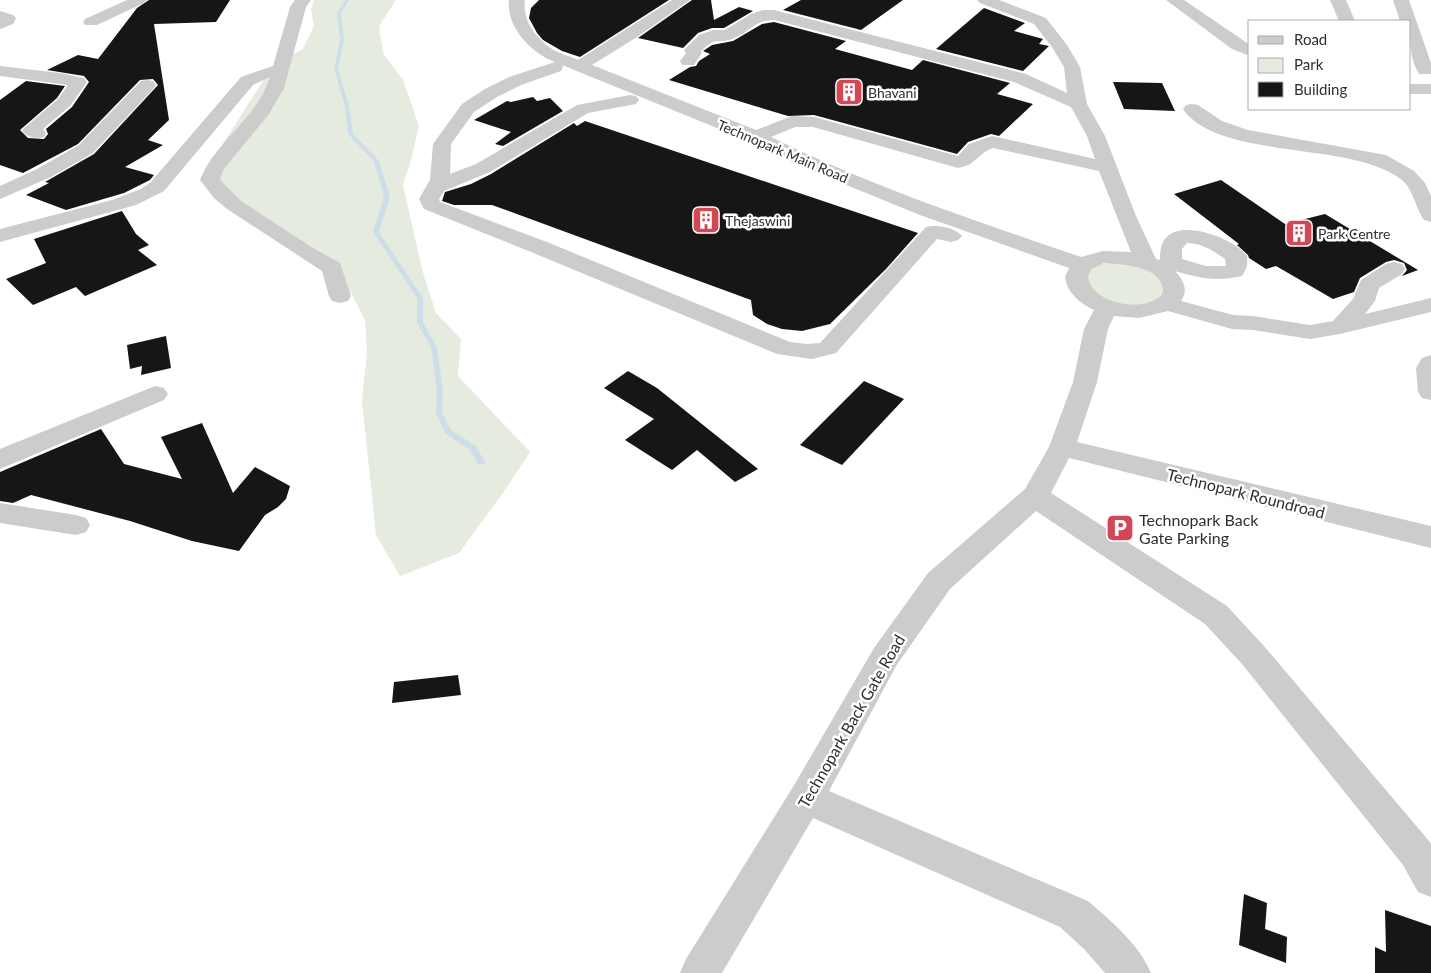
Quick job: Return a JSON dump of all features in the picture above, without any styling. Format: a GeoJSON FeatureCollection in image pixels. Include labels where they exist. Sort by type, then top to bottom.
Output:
{"type":"FeatureCollection","features":[{"type":"Feature","properties":{"kind":"street"},"geometry":{"type":"LineString","coordinates":[[91,22],[139,0]]}},
{"type":"Feature","properties":{"kind":"street"},"geometry":{"type":"LineString","coordinates":[[303,0],[298,7],[275,88],[263,110],[214,169],[210,180],[217,192],[238,208],[288,243],[332,268],[340,296]]}},
{"type":"Feature","properties":{"kind":"street","name":"Technopark Main Road"},"geometry":{"type":"LineString","coordinates":[[508,0],[508,20],[520,42],[547,63],[680,120]]}},
{"type":"Feature","properties":{"kind":"street","name":"Technopark Main Road"},"geometry":{"type":"LineString","coordinates":[[517,0],[516,5],[519,19],[530,37],[547,53],[756,137],[802,160],[1079,272],[1089,297],[1103,318],[1148,311],[1167,304]]}},
{"type":"Feature","properties":{"kind":"street"},"geometry":{"type":"LineString","coordinates":[[579,66],[611,49],[634,31],[682,0]]}},
{"type":"Feature","properties":{"kind":"street"},"geometry":{"type":"LineString","coordinates":[[985,0],[1040,21],[1059,45],[1058,70],[1096,136],[1126,216],[1174,287],[1174,296],[1167,304],[1232,322],[1253,323],[1310,332],[1340,327],[1431,305]]}},
{"type":"Feature","properties":{"kind":"street"},"geometry":{"type":"LineString","coordinates":[[1174,0],[1238,46],[1248,50]]}},
{"type":"Feature","properties":{"kind":"street"},"geometry":{"type":"LineString","coordinates":[[1186,0],[1248,40]]}},
{"type":"Feature","properties":{"kind":"street"},"geometry":{"type":"LineString","coordinates":[[1338,0],[1347,20]]}},
{"type":"Feature","properties":{"kind":"street"},"geometry":{"type":"LineString","coordinates":[[1389,0],[1396,20]]}},
{"type":"Feature","properties":{"kind":"street"},"geometry":{"type":"LineString","coordinates":[[1401,0],[1408,20]]}},
{"type":"Feature","properties":{"kind":"street"},"geometry":{"type":"LineString","coordinates":[[688,61],[694,53],[692,50],[705,38],[713,34],[728,35],[763,15],[774,15],[1020,78],[1078,104]]}},
{"type":"Feature","properties":{"kind":"street"},"geometry":{"type":"LineString","coordinates":[[1411,29],[1422,70]]}},
{"type":"Feature","properties":{"kind":"street"},"geometry":{"type":"LineString","coordinates":[[547,63],[516,82],[490,93],[468,108],[442,144],[440,180],[429,199],[431,205],[539,247],[785,349],[802,352],[819,352],[828,348],[933,231],[951,236]]}},
{"type":"Feature","properties":{"kind":"street","name":"Technopark Main Road"},"geometry":{"type":"LineString","coordinates":[[547,63],[951,236],[1079,272]]}},
{"type":"Feature","properties":{"kind":"street"},"geometry":{"type":"LineString","coordinates":[[0,236],[145,196],[157,187],[247,81],[262,74],[280,70]]}},
{"type":"Feature","properties":{"kind":"street"},"geometry":{"type":"LineString","coordinates":[[1020,78],[1058,70]]}},
{"type":"Feature","properties":{"kind":"street"},"geometry":{"type":"LineString","coordinates":[[0,71],[78,82],[59,107],[31,130],[37,133]]}},
{"type":"Feature","properties":{"kind":"street"},"geometry":{"type":"LineString","coordinates":[[0,193],[44,173],[86,149],[147,85]]}},
{"type":"Feature","properties":{"kind":"street"},"geometry":{"type":"LineString","coordinates":[[1411,89],[1431,89]]}},
{"type":"Feature","properties":{"kind":"street"},"geometry":{"type":"LineString","coordinates":[[436,187],[483,168],[583,109],[630,100]]}},
{"type":"Feature","properties":{"kind":"street"},"geometry":{"type":"LineString","coordinates":[[1192,109],[1205,120],[1250,136],[1379,159],[1388,163],[1415,183],[1431,216]]}},
{"type":"Feature","properties":{"kind":"street"},"geometry":{"type":"LineString","coordinates":[[756,137],[792,121],[804,121],[835,127],[958,162],[964,161],[976,148],[992,142],[1107,167]]}},
{"type":"Feature","properties":{"kind":"street"},"geometry":{"type":"LineString","coordinates":[[1124,257],[1126,216]]}},
{"type":"Feature","properties":{"kind":"street"},"geometry":{"type":"LineString","coordinates":[[1079,272],[1095,258],[1124,257],[1159,265]]}},
{"type":"Feature","properties":{"kind":"street"},"geometry":{"type":"LineString","coordinates":[[1340,327],[1364,301],[1369,285],[1394,269]]}},
{"type":"Feature","properties":{"kind":"street","name":"Technopark Back Gate Road"},"geometry":{"type":"LineString","coordinates":[[700,973],[806,798],[885,657],[939,581],[1035,496],[1062,447],[1086,382],[1103,318]]}},
{"type":"Feature","properties":{"kind":"street"},"geometry":{"type":"LineString","coordinates":[[1431,363],[1428,368],[1431,392]]}},
{"type":"Feature","properties":{"kind":"street"},"geometry":{"type":"LineString","coordinates":[[0,460],[154,394]]}},
{"type":"Feature","properties":{"kind":"street","name":"Technopark Roundroad"},"geometry":{"type":"LineString","coordinates":[[1062,447],[1431,538]]}},
{"type":"Feature","properties":{"kind":"street"},"geometry":{"type":"LineString","coordinates":[[1035,496],[1216,615],[1253,655],[1416,853],[1431,879]]}},
{"type":"Feature","properties":{"kind":"street"},"geometry":{"type":"LineString","coordinates":[[0,513],[76,524]]}},
{"type":"Feature","properties":{"kind":"street"},"geometry":{"type":"LineString","coordinates":[[806,798],[1074,914],[1098,935],[1131,973]]}},
{"type":"Feature","properties":{"kind":"green space"},"geometry":{"type":"Polygon","coordinates":[[[314,0],[396,0],[379,26],[383,53],[403,80],[419,126],[403,185],[423,273],[436,313],[461,339],[458,376],[530,452],[459,553],[400,576],[376,535],[362,401],[367,351],[365,320],[350,291],[205,172],[273,65],[303,49],[314,26],[311,10],[314,0]]]}},
{"type":"Feature","properties":{"kind":"green space"},"geometry":{"type":"Polygon","coordinates":[[[1109,262],[1136,267],[1155,275],[1162,281],[1164,288],[1161,296],[1148,304],[1139,305],[1129,305],[1102,298],[1091,287],[1085,274],[1089,268],[1109,262]]]}},
{"type":"Feature","properties":{"kind":"building"},"geometry":{"type":"Polygon","coordinates":[[[149,0],[230,0],[216,22],[154,24],[169,120],[148,140],[163,145],[125,167],[154,175],[150,180],[124,193],[66,210],[26,195],[49,183],[45,182],[94,154],[158,85],[153,79],[140,80],[78,144],[23,173],[0,165],[0,100],[26,81],[65,86],[57,98],[20,130],[28,138],[44,139],[48,134],[46,129],[72,107],[89,82],[84,76],[47,70],[78,55],[98,59],[137,8],[149,0]]]}},
{"type":"Feature","properties":{"kind":"building"},"geometry":{"type":"Polygon","coordinates":[[[539,0],[669,0],[580,57],[562,51],[543,40],[537,33],[529,18],[531,8],[539,0]]]}},
{"type":"Feature","properties":{"kind":"building"},"geometry":{"type":"Polygon","coordinates":[[[692,0],[711,0],[714,20],[739,7],[753,11],[724,28],[712,28],[698,33],[683,48],[638,38],[692,0]]]}},
{"type":"Feature","properties":{"kind":"building"},"geometry":{"type":"Polygon","coordinates":[[[801,0],[903,0],[861,30],[783,10],[801,0]]]}},
{"type":"Feature","properties":{"kind":"building"},"geometry":{"type":"Polygon","coordinates":[[[984,8],[1025,23],[1014,31],[1043,39],[1039,44],[1049,46],[1023,71],[936,49],[984,8]]]}},
{"type":"Feature","properties":{"kind":"building","name":"Bhavani"},"geometry":{"type":"Polygon","coordinates":[[[774,22],[846,41],[835,49],[912,70],[923,60],[1010,83],[997,94],[1033,104],[999,136],[991,134],[968,142],[957,154],[814,115],[788,116],[669,80],[690,67],[696,66],[699,61],[710,54],[703,51],[712,45],[733,41],[762,24],[774,22]]]}},
{"type":"Feature","properties":{"kind":"building"},"geometry":{"type":"Polygon","coordinates":[[[1113,82],[1162,83],[1175,111],[1124,109],[1113,82]]]}},
{"type":"Feature","properties":{"kind":"building"},"geometry":{"type":"Polygon","coordinates":[[[533,97],[537,101],[550,98],[563,111],[503,146],[495,144],[511,132],[474,120],[507,101],[511,102],[533,97]]]}},
{"type":"Feature","properties":{"kind":"building","name":"Thejaswini"},"geometry":{"type":"Polygon","coordinates":[[[585,121],[918,233],[886,269],[830,324],[802,331],[782,329],[767,324],[753,315],[751,300],[492,205],[454,205],[442,201],[445,192],[471,184],[491,174],[574,123],[577,126],[585,121]]]}},
{"type":"Feature","properties":{"kind":"building","name":"Park Centre"},"geometry":{"type":"Polygon","coordinates":[[[1221,180],[1285,224],[1325,214],[1418,270],[1402,276],[1407,270],[1404,263],[1394,260],[1386,262],[1360,278],[1354,292],[1333,299],[1276,266],[1266,269],[1249,258],[1237,245],[1239,244],[1174,194],[1221,180]]]}},
{"type":"Feature","properties":{"kind":"building"},"geometry":{"type":"Polygon","coordinates":[[[122,211],[136,234],[149,245],[138,250],[157,265],[85,296],[76,287],[33,305],[6,279],[46,263],[34,239],[122,211]]]}},
{"type":"Feature","properties":{"kind":"building"},"geometry":{"type":"Polygon","coordinates":[[[166,336],[171,368],[141,375],[142,366],[130,369],[127,345],[166,336]]]}},
{"type":"Feature","properties":{"kind":"building"},"geometry":{"type":"Polygon","coordinates":[[[628,371],[657,388],[758,469],[735,482],[697,450],[672,470],[625,440],[654,419],[604,388],[628,371]]]}},
{"type":"Feature","properties":{"kind":"building"},"geometry":{"type":"Polygon","coordinates":[[[864,381],[904,399],[842,465],[800,445],[864,381]]]}},
{"type":"Feature","properties":{"kind":"building"},"geometry":{"type":"Polygon","coordinates":[[[202,423],[233,493],[255,467],[290,486],[286,499],[278,507],[265,515],[239,551],[192,541],[130,521],[31,495],[13,503],[0,501],[0,472],[101,429],[124,464],[182,479],[161,437],[202,423]]]}},
{"type":"Feature","properties":{"kind":"building"},"geometry":{"type":"Polygon","coordinates":[[[458,675],[461,695],[392,703],[394,682],[458,675]]]}},
{"type":"Feature","properties":{"kind":"building"},"geometry":{"type":"Polygon","coordinates":[[[1244,894],[1267,903],[1265,929],[1287,937],[1286,963],[1239,945],[1244,894]]]}},
{"type":"Feature","properties":{"kind":"building"},"geometry":{"type":"Polygon","coordinates":[[[1385,910],[1431,926],[1431,973],[1375,973],[1375,947],[1386,952],[1385,910]]]}},
{"type":"Feature","properties":{"kind":"waterway"},"geometry":{"type":"LineString","coordinates":[[347,0],[339,13],[342,40],[336,69],[347,106],[351,134],[376,161],[387,197],[376,232],[420,298],[420,323],[434,347],[440,390],[439,413],[448,431],[473,448],[481,462]]}},
{"type":"Feature","properties":{"kind":"place","name":"Bhavani"},"geometry":{"type":"Point","coordinates":[849,92]}},
{"type":"Feature","properties":{"kind":"place","name":"Thejaswini"},"geometry":{"type":"Point","coordinates":[706,220]}},
{"type":"Feature","properties":{"kind":"place","name":"Park Centre"},"geometry":{"type":"Point","coordinates":[1299,233]}},
{"type":"Feature","properties":{"kind":"place","name":"Technopark Back Gate Parking"},"geometry":{"type":"Point","coordinates":[1120,528]}}]}
